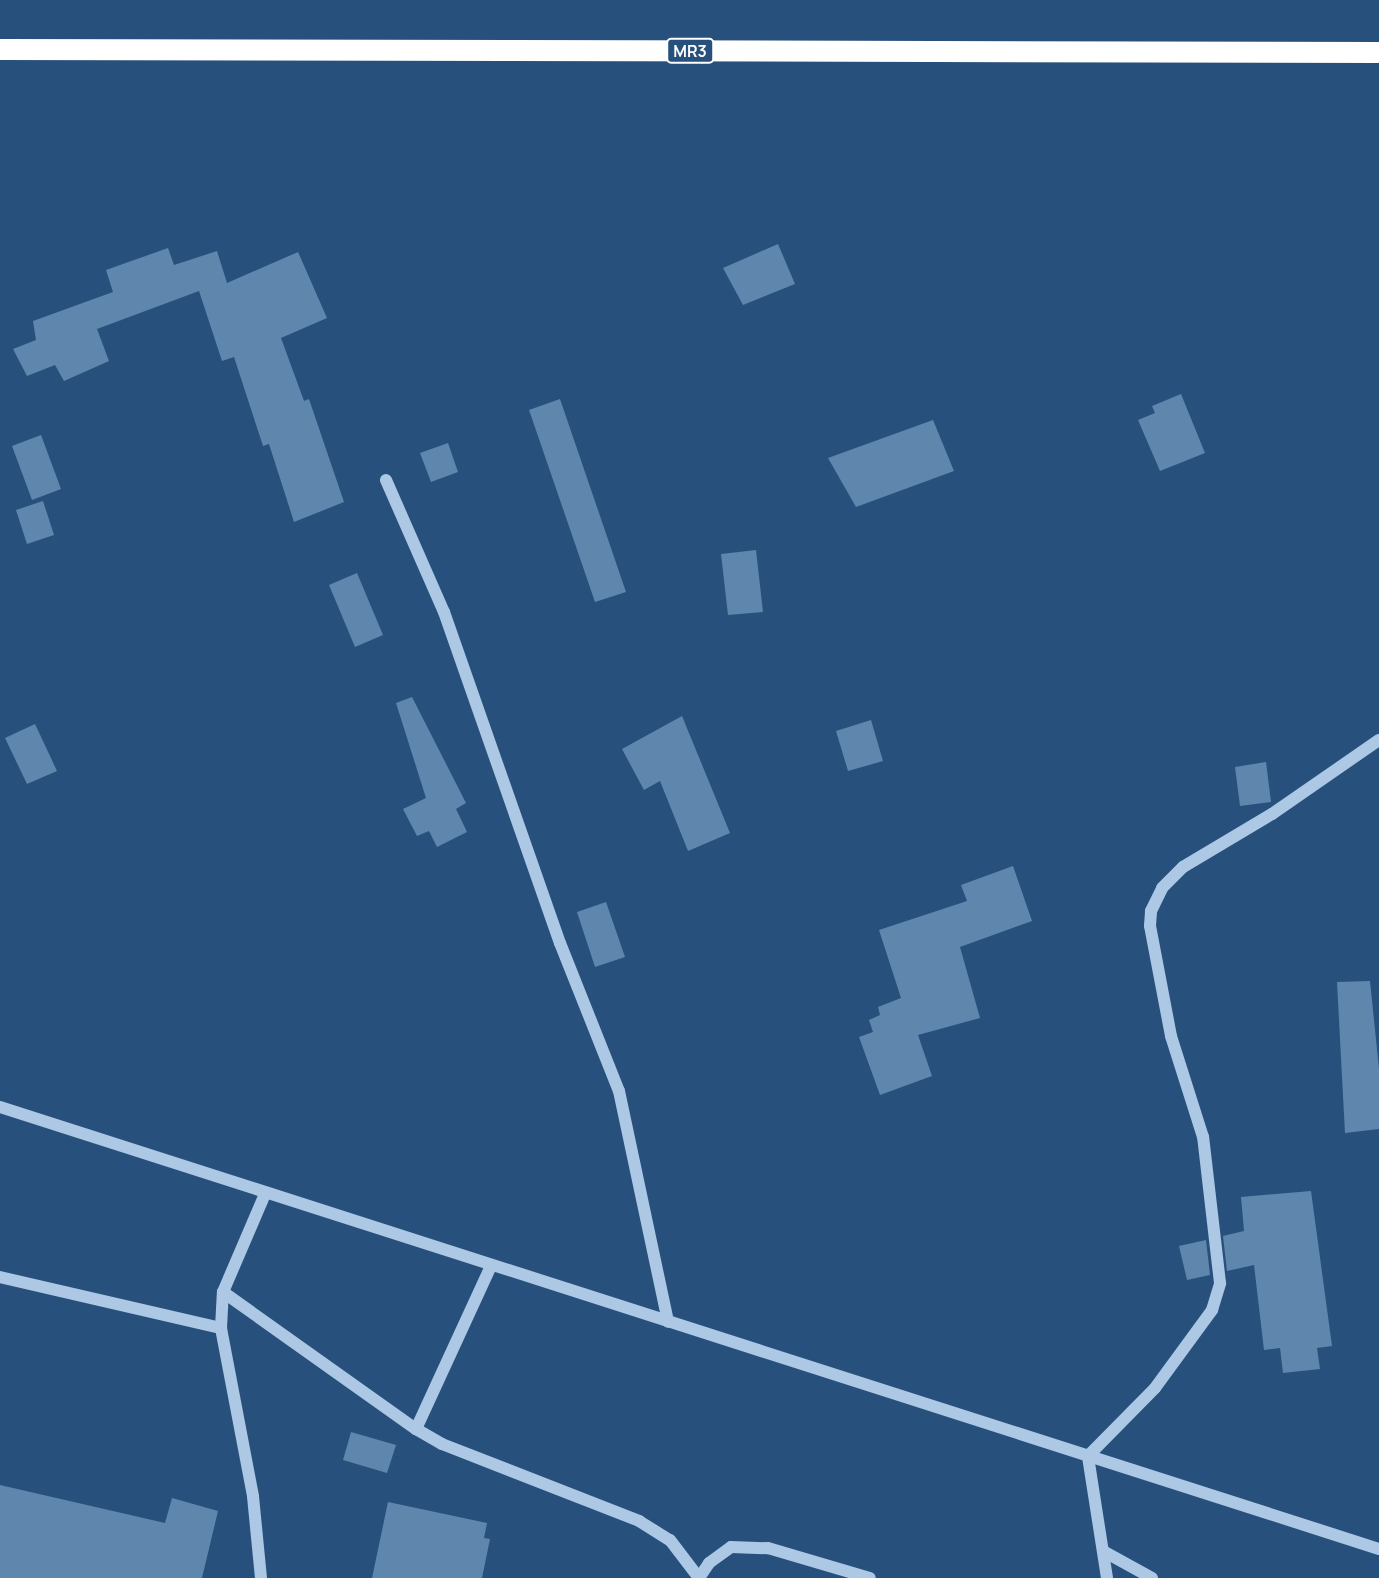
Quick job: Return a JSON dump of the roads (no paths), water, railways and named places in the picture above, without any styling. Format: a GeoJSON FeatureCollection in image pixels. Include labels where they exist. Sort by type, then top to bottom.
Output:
{"type":"FeatureCollection","features":[{"type":"Feature","properties":{"kind":"highway","name":"MR3"},"geometry":{"type":"LineString","coordinates":[[0,49],[1379,52]]}},
{"type":"Feature","properties":{"kind":"street"},"geometry":{"type":"LineString","coordinates":[[386,480],[444,612],[560,943],[619,1091],[668,1322]]}},
{"type":"Feature","properties":{"kind":"street"},"geometry":{"type":"LineString","coordinates":[[1088,1457],[1155,1388],[1212,1310],[1220,1283],[1203,1137],[1171,1037],[1150,926],[1151,911],[1163,888],[1183,867],[1272,814],[1379,740]]}},
{"type":"Feature","properties":{"kind":"street"},"geometry":{"type":"LineString","coordinates":[[0,1107],[1379,1549]]}},
{"type":"Feature","properties":{"kind":"street"},"geometry":{"type":"LineString","coordinates":[[261,1578],[253,1496],[221,1328],[223,1292],[265,1194]]}},
{"type":"Feature","properties":{"kind":"street"},"geometry":{"type":"LineString","coordinates":[[416,1429],[491,1266]]}},
{"type":"Feature","properties":{"kind":"street"},"geometry":{"type":"LineString","coordinates":[[0,1277],[221,1328]]}},
{"type":"Feature","properties":{"kind":"street"},"geometry":{"type":"LineString","coordinates":[[223,1292],[416,1429],[442,1444],[639,1521],[670,1540],[699,1578],[709,1563],[732,1547],[768,1548],[870,1578]]}},
{"type":"Feature","properties":{"kind":"street"},"geometry":{"type":"LineString","coordinates":[[1088,1457],[1107,1578]]}},
{"type":"Feature","properties":{"kind":"street"},"geometry":{"type":"LineString","coordinates":[[1103,1551],[1152,1578]]}}]}
